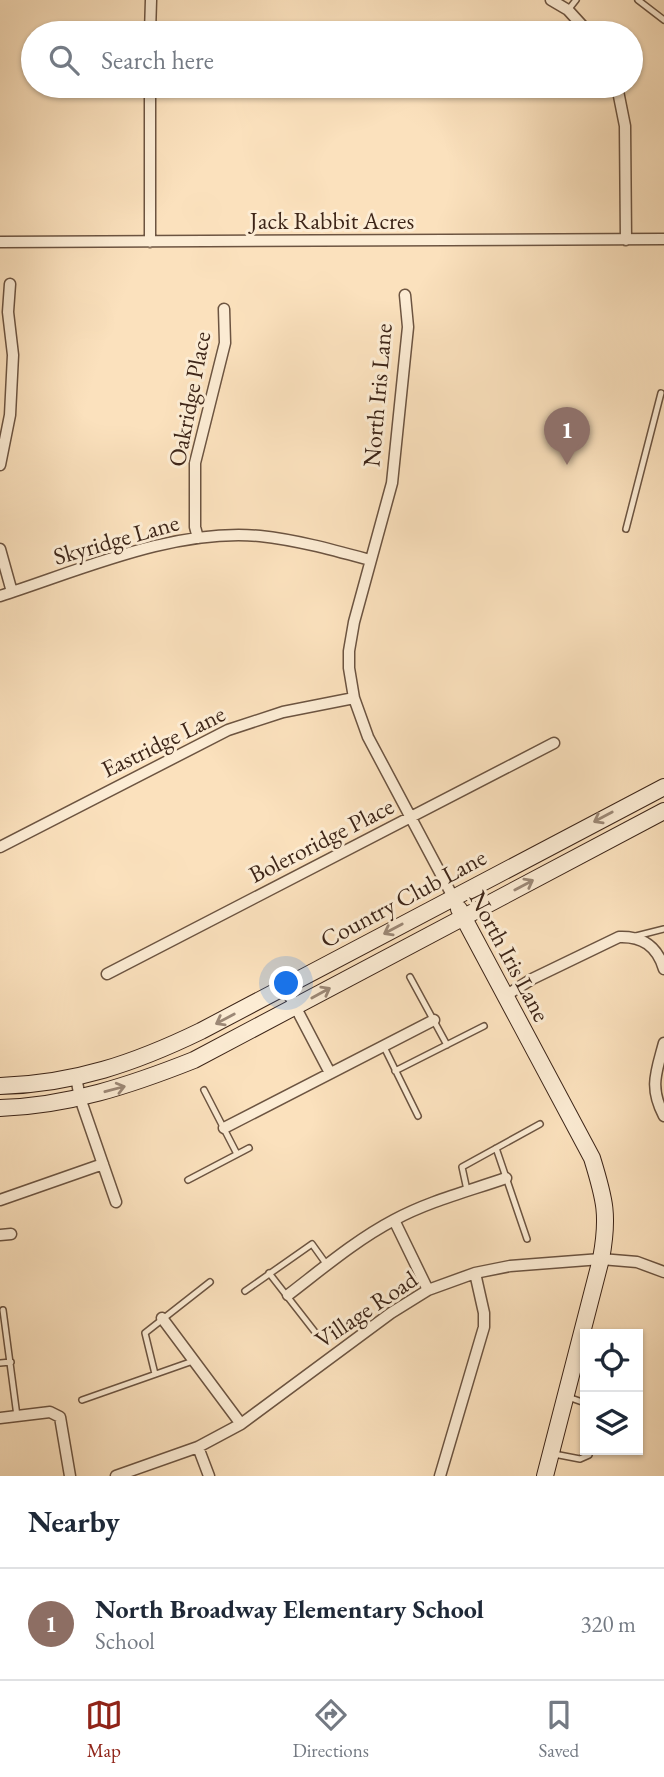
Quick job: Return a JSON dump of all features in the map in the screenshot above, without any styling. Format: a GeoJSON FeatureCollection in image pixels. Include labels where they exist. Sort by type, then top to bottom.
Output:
{"type":"FeatureCollection","features":[{"type":"Feature","properties":{"kind":"main road","name":"Country Club Lane"},"geometry":{"type":"LineString","coordinates":[[0,1086],[25,1086],[76,1077],[119,1067],[156,1053],[664,787]]}},
{"type":"Feature","properties":{"kind":"main road","name":"Country Club Lane"},"geometry":{"type":"LineString","coordinates":[[0,1108],[80,1098],[138,1083],[194,1060],[664,811]]}},
{"type":"Feature","properties":{"kind":"main road","name":"North Iris Lane"},"geometry":{"type":"LineString","coordinates":[[453,897],[592,1158],[605,1198],[606,1232],[601,1259],[545,1476]]}},
{"type":"Feature","properties":{"kind":"street"},"geometry":{"type":"LineString","coordinates":[[150,21],[151,0]]}},
{"type":"Feature","properties":{"kind":"street"},"geometry":{"type":"LineString","coordinates":[[551,0],[568,10],[578,21]]}},
{"type":"Feature","properties":{"kind":"street"},"geometry":{"type":"LineString","coordinates":[[150,98],[150,242]]}},
{"type":"Feature","properties":{"kind":"street"},"geometry":{"type":"LineString","coordinates":[[619,98],[625,126],[626,240]]}},
{"type":"Feature","properties":{"kind":"street","name":"Jack Rabbit Acres"},"geometry":{"type":"LineString","coordinates":[[0,242],[664,239]]}},
{"type":"Feature","properties":{"kind":"street"},"geometry":{"type":"LineString","coordinates":[[0,465],[10,415],[13,355],[8,312],[10,284]]}},
{"type":"Feature","properties":{"kind":"street","name":"North Iris Lane"},"geometry":{"type":"LineString","coordinates":[[405,295],[408,327],[392,483],[370,560],[349,651],[349,668],[354,698],[368,737],[453,897]]}},
{"type":"Feature","properties":{"kind":"street","name":"Oakridge Place"},"geometry":{"type":"LineString","coordinates":[[198,538],[195,527],[195,463],[225,343],[225,309]]}},
{"type":"Feature","properties":{"kind":"street","name":"Skyridge Lane"},"geometry":{"type":"LineString","coordinates":[[0,596],[150,547],[198,538],[258,536],[321,546],[370,560]]}},
{"type":"Feature","properties":{"kind":"street"},"geometry":{"type":"LineString","coordinates":[[0,550],[12,592]]}},
{"type":"Feature","properties":{"kind":"street","name":"Eastridge Lane"},"geometry":{"type":"LineString","coordinates":[[0,847],[228,730],[282,712],[354,698]]}},
{"type":"Feature","properties":{"kind":"street","name":"Boleroridge Place"},"geometry":{"type":"LineString","coordinates":[[107,974],[554,743]]}},
{"type":"Feature","properties":{"kind":"street"},"geometry":{"type":"LineString","coordinates":[[505,996],[532,979],[619,937],[633,936],[650,944],[660,957],[664,969]]}},
{"type":"Feature","properties":{"kind":"street"},"geometry":{"type":"LineString","coordinates":[[285,986],[330,1073]]}},
{"type":"Feature","properties":{"kind":"street"},"geometry":{"type":"LineString","coordinates":[[224,1128],[433,1020]]}},
{"type":"Feature","properties":{"kind":"street"},"geometry":{"type":"LineString","coordinates":[[664,1043],[655,1076],[655,1099],[664,1116]]}},
{"type":"Feature","properties":{"kind":"street"},"geometry":{"type":"LineString","coordinates":[[76,1077],[80,1098],[116,1202]]}},
{"type":"Feature","properties":{"kind":"street"},"geometry":{"type":"LineString","coordinates":[[0,1200],[103,1164]]}},
{"type":"Feature","properties":{"kind":"street"},"geometry":{"type":"LineString","coordinates":[[288,1295],[394,1220],[506,1178]]}},
{"type":"Feature","properties":{"kind":"street"},"geometry":{"type":"LineString","coordinates":[[394,1220],[428,1290]]}},
{"type":"Feature","properties":{"kind":"street","name":"Village Road"},"geometry":{"type":"LineString","coordinates":[[116,1476],[198,1447],[241,1424],[391,1313],[428,1290],[475,1273],[510,1266],[601,1259],[637,1262],[664,1272]]}},
{"type":"Feature","properties":{"kind":"street"},"geometry":{"type":"LineString","coordinates":[[440,1476],[484,1327],[484,1313],[475,1273]]}},
{"type":"Feature","properties":{"kind":"street"},"geometry":{"type":"LineString","coordinates":[[162,1318],[241,1424]]}},
{"type":"Feature","properties":{"kind":"street"},"geometry":{"type":"LineString","coordinates":[[0,1418],[50,1412],[60,1417],[70,1476]]}},
{"type":"Feature","properties":{"kind":"street"},"geometry":{"type":"LineString","coordinates":[[198,1447],[209,1476]]}},
{"type":"Feature","properties":{"kind":"lane"},"geometry":{"type":"LineString","coordinates":[[568,10],[576,0]]}},
{"type":"Feature","properties":{"kind":"lane"},"geometry":{"type":"LineString","coordinates":[[638,0],[664,20]]}},
{"type":"Feature","properties":{"kind":"lane"},"geometry":{"type":"LineString","coordinates":[[626,529],[660,393]]}},
{"type":"Feature","properties":{"kind":"lane"},"geometry":{"type":"LineString","coordinates":[[633,936],[664,929]]}},
{"type":"Feature","properties":{"kind":"lane"},"geometry":{"type":"LineString","coordinates":[[410,977],[447,1045]]}},
{"type":"Feature","properties":{"kind":"lane"},"geometry":{"type":"LineString","coordinates":[[395,1070],[484,1026]]}},
{"type":"Feature","properties":{"kind":"lane"},"geometry":{"type":"LineString","coordinates":[[383,1046],[418,1116]]}},
{"type":"Feature","properties":{"kind":"lane"},"geometry":{"type":"LineString","coordinates":[[204,1090],[237,1154]]}},
{"type":"Feature","properties":{"kind":"lane"},"geometry":{"type":"LineString","coordinates":[[467,1191],[462,1167],[540,1124]]}},
{"type":"Feature","properties":{"kind":"lane"},"geometry":{"type":"LineString","coordinates":[[188,1180],[249,1148]]}},
{"type":"Feature","properties":{"kind":"lane"},"geometry":{"type":"LineString","coordinates":[[496,1148],[527,1238]]}},
{"type":"Feature","properties":{"kind":"lane"},"geometry":{"type":"LineString","coordinates":[[245,1291],[312,1244],[327,1265]]}},
{"type":"Feature","properties":{"kind":"lane"},"geometry":{"type":"LineString","coordinates":[[270,1273],[315,1332]]}},
{"type":"Feature","properties":{"kind":"lane"},"geometry":{"type":"LineString","coordinates":[[155,1374],[145,1333],[210,1282]]}},
{"type":"Feature","properties":{"kind":"lane"},"geometry":{"type":"LineString","coordinates":[[3,1310],[18,1416]]}},
{"type":"Feature","properties":{"kind":"lane"},"geometry":{"type":"LineString","coordinates":[[82,1400],[193,1361]]}},
{"type":"Feature","properties":{"kind":"lane"},"geometry":{"type":"LineString","coordinates":[[0,1363],[11,1362]]}},
{"type":"Feature","properties":{"kind":"lane"},"geometry":{"type":"LineString","coordinates":[[565,1396],[580,1401]]}},
{"type":"Feature","properties":{"kind":"lane"},"geometry":{"type":"LineString","coordinates":[[551,1454],[580,1459],[589,1455]]}},
{"type":"Feature","properties":{"kind":"place","name":"North Broadway Elementary School"},"geometry":{"type":"Point","coordinates":[567,465]}}]}
